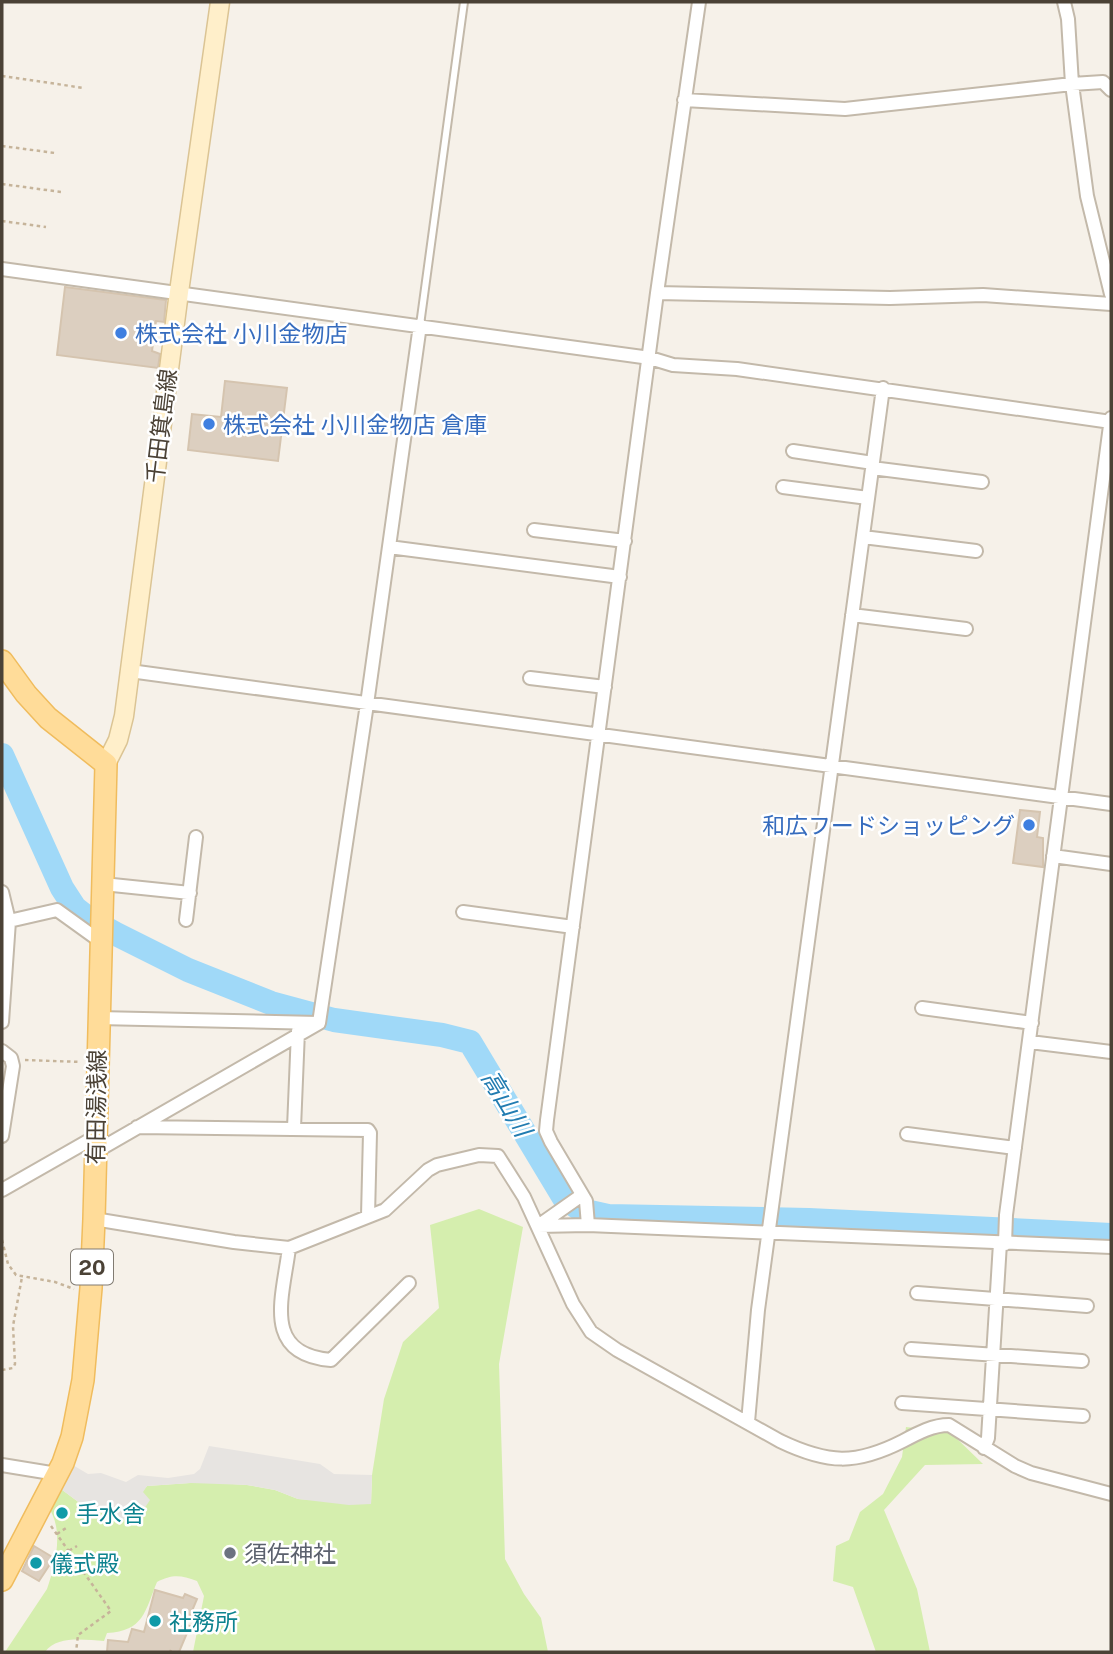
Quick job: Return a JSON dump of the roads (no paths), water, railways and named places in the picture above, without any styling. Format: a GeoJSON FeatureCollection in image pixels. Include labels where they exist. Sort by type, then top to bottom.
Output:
{"type":"FeatureCollection","features":[{"type":"Feature","properties":{"kind":"main road","name":"千田箕島線"},"geometry":{"type":"LineString","coordinates":[[106,764],[121,730],[130,671],[220,2]]}},
{"type":"Feature","properties":{"kind":"main road"},"geometry":{"type":"LineString","coordinates":[[2,661],[42,712],[106,764]]}},
{"type":"Feature","properties":{"kind":"main road","name":"有田湯浅線"},"geometry":{"type":"LineString","coordinates":[[2,1580],[67,1452],[78,1413],[83,1380],[91,1295],[94,1219],[106,764]]}},
{"type":"Feature","properties":{"kind":"street"},"geometry":{"type":"LineString","coordinates":[[588,1225],[588,1206],[546,1131],[657,293],[699,2]]}},
{"type":"Feature","properties":{"kind":"street"},"geometry":{"type":"LineString","coordinates":[[1064,2],[1087,196],[1111,294]]}},
{"type":"Feature","properties":{"kind":"street"},"geometry":{"type":"LineString","coordinates":[[684,100],[845,109],[1072,84],[1103,82],[1111,90]]}},
{"type":"Feature","properties":{"kind":"street"},"geometry":{"type":"LineString","coordinates":[[2,269],[650,358],[673,365],[737,369],[1111,421],[1006,1215],[991,1409],[988,1438],[984,1448]]}},
{"type":"Feature","properties":{"kind":"street"},"geometry":{"type":"LineString","coordinates":[[657,293],[890,298],[983,295],[1111,304]]}},
{"type":"Feature","properties":{"kind":"street"},"geometry":{"type":"LineString","coordinates":[[2,1190],[95,1144],[137,1127],[298,1029],[319,1023],[420,326]]}},
{"type":"Feature","properties":{"kind":"street"},"geometry":{"type":"LineString","coordinates":[[748,1422],[768,1233],[883,388]]}},
{"type":"Feature","properties":{"kind":"street"},"geometry":{"type":"LineString","coordinates":[[793,451],[982,482]]}},
{"type":"Feature","properties":{"kind":"street"},"geometry":{"type":"LineString","coordinates":[[783,487],[868,498]]}},
{"type":"Feature","properties":{"kind":"street"},"geometry":{"type":"LineString","coordinates":[[534,530],[625,541]]}},
{"type":"Feature","properties":{"kind":"street"},"geometry":{"type":"LineString","coordinates":[[863,537],[976,551]]}},
{"type":"Feature","properties":{"kind":"street"},"geometry":{"type":"LineString","coordinates":[[389,547],[620,577]]}},
{"type":"Feature","properties":{"kind":"street"},"geometry":{"type":"LineString","coordinates":[[852,615],[966,629]]}},
{"type":"Feature","properties":{"kind":"street"},"geometry":{"type":"LineString","coordinates":[[130,671],[598,737],[1111,804]]}},
{"type":"Feature","properties":{"kind":"street"},"geometry":{"type":"LineString","coordinates":[[530,678],[605,687]]}},
{"type":"Feature","properties":{"kind":"street"},"geometry":{"type":"LineString","coordinates":[[186,920],[196,836]]}},
{"type":"Feature","properties":{"kind":"street"},"geometry":{"type":"LineString","coordinates":[[1052,856],[1111,864]]}},
{"type":"Feature","properties":{"kind":"street"},"geometry":{"type":"LineString","coordinates":[[103,884],[190,893]]}},
{"type":"Feature","properties":{"kind":"street"},"geometry":{"type":"LineString","coordinates":[[2,892],[9,921],[2,1022]]}},
{"type":"Feature","properties":{"kind":"street"},"geometry":{"type":"LineString","coordinates":[[9,921],[57,909],[101,931]]}},
{"type":"Feature","properties":{"kind":"street"},"geometry":{"type":"LineString","coordinates":[[463,912],[573,927]]}},
{"type":"Feature","properties":{"kind":"street"},"geometry":{"type":"LineString","coordinates":[[922,1008],[1032,1023]]}},
{"type":"Feature","properties":{"kind":"street"},"geometry":{"type":"LineString","coordinates":[[98,1018],[298,1029]]}},
{"type":"Feature","properties":{"kind":"street"},"geometry":{"type":"LineString","coordinates":[[294,1128],[298,1029]]}},
{"type":"Feature","properties":{"kind":"street"},"geometry":{"type":"LineString","coordinates":[[1030,1042],[1111,1052]]}},
{"type":"Feature","properties":{"kind":"street"},"geometry":{"type":"LineString","coordinates":[[2,1136],[13,1066],[6,1054]]}},
{"type":"Feature","properties":{"kind":"street"},"geometry":{"type":"LineString","coordinates":[[137,1127],[368,1130],[368,1216]]}},
{"type":"Feature","properties":{"kind":"street"},"geometry":{"type":"LineString","coordinates":[[907,1134],[1015,1149]]}},
{"type":"Feature","properties":{"kind":"street"},"geometry":{"type":"LineString","coordinates":[[94,1219],[234,1242],[289,1248],[386,1210],[428,1170],[437,1165],[491,1154],[503,1161],[538,1226],[573,1304],[591,1332],[617,1350],[748,1422],[803,1452],[840,1460],[852,1460],[940,1425],[949,1425],[984,1448],[1031,1473],[1111,1494]]}},
{"type":"Feature","properties":{"kind":"street"},"geometry":{"type":"LineString","coordinates":[[538,1226],[582,1195]]}},
{"type":"Feature","properties":{"kind":"street"},"geometry":{"type":"LineString","coordinates":[[538,1226],[588,1225],[1111,1247]]}},
{"type":"Feature","properties":{"kind":"street"},"geometry":{"type":"LineString","coordinates":[[289,1248],[280,1320],[291,1346],[315,1359],[331,1360],[409,1283]]}},
{"type":"Feature","properties":{"kind":"street"},"geometry":{"type":"LineString","coordinates":[[917,1293],[1087,1306]]}},
{"type":"Feature","properties":{"kind":"street"},"geometry":{"type":"LineString","coordinates":[[911,1349],[1082,1361]]}},
{"type":"Feature","properties":{"kind":"street"},"geometry":{"type":"LineString","coordinates":[[902,1403],[1083,1416]]}},
{"type":"Feature","properties":{"kind":"street"},"geometry":{"type":"LineString","coordinates":[[2,1465],[57,1474]]}},
{"type":"Feature","properties":{"kind":"lane"},"geometry":{"type":"LineString","coordinates":[[420,326],[464,2]]}},
{"type":"Feature","properties":{"kind":"waterway","name":"高山川"},"geometry":{"type":"LineString","coordinates":[[2,755],[62,888],[75,908],[116,934],[188,970],[271,1003],[334,1020],[442,1035],[470,1042],[564,1198],[581,1210],[608,1216],[809,1220],[1111,1235]]}},
{"type":"Feature","properties":{"kind":"place","name":"株式会社 小川金物店"},"geometry":{"type":"Point","coordinates":[121,333]}},
{"type":"Feature","properties":{"kind":"place","name":"株式会社 小川金物店 倉庫"},"geometry":{"type":"Point","coordinates":[209,424]}},
{"type":"Feature","properties":{"kind":"place","name":"和広フードショッピング"},"geometry":{"type":"Point","coordinates":[1029,825]}},
{"type":"Feature","properties":{"kind":"place","name":"手水舎"},"geometry":{"type":"Point","coordinates":[62,1513]}},
{"type":"Feature","properties":{"kind":"place","name":"須佐神社"},"geometry":{"type":"Point","coordinates":[230,1553]}},
{"type":"Feature","properties":{"kind":"place","name":"儀式殿"},"geometry":{"type":"Point","coordinates":[36,1563]}},
{"type":"Feature","properties":{"kind":"place","name":"社務所"},"geometry":{"type":"Point","coordinates":[155,1621]}}]}
